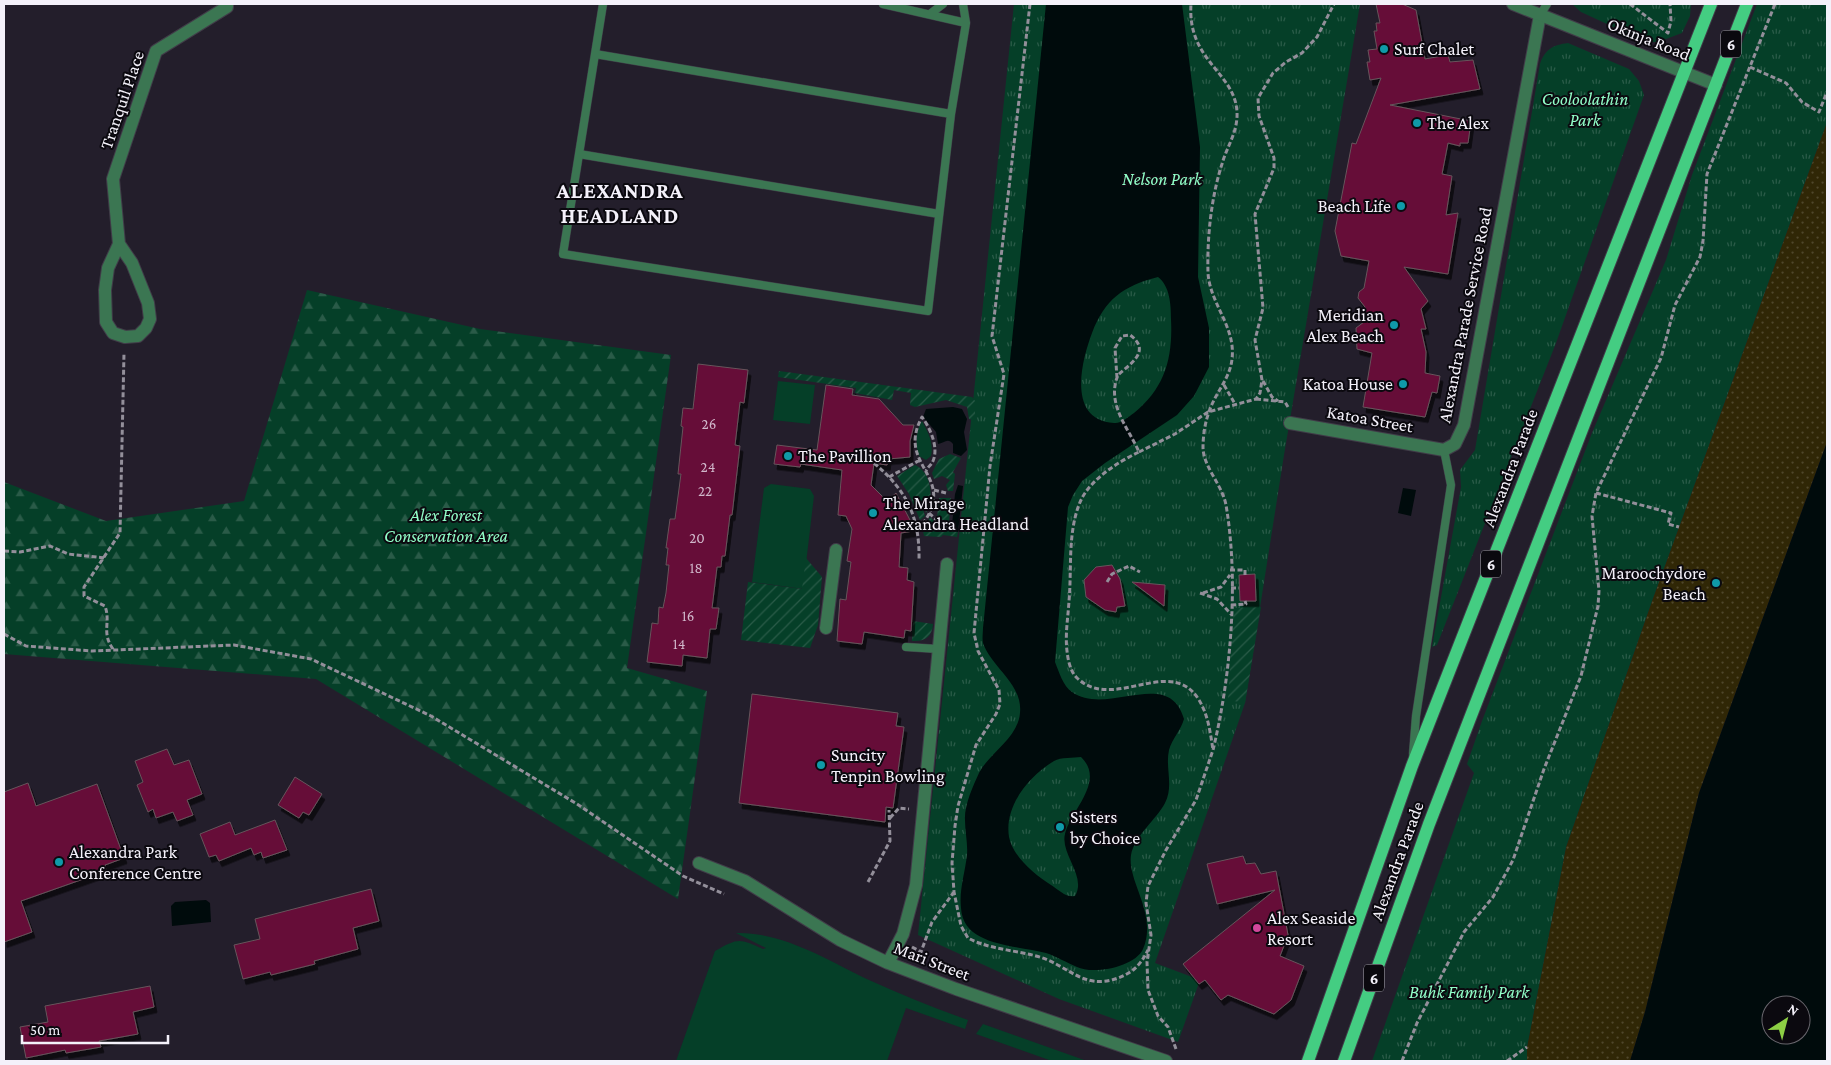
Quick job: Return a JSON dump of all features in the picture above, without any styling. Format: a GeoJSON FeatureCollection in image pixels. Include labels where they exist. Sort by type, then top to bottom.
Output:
{"type":"FeatureCollection","features":[{"type":"Feature","properties":{"kind":"main road","name":"Alexandra Parade"},"geometry":{"type":"LineString","coordinates":[[1308,1061],[1412,766],[1683,71],[1711,4]]}},
{"type":"Feature","properties":{"kind":"main road","name":"Alexandra Parade"},"geometry":{"type":"LineString","coordinates":[[1344,1061],[1428,824],[1747,4]]}},
{"type":"Feature","properties":{"kind":"street","name":"Tranquil Place"},"geometry":{"type":"LineString","coordinates":[[119,244],[132,263],[148,303],[150,319],[146,328],[138,336],[125,337],[113,333],[106,322],[108,268],[119,244],[114,179],[156,51],[227,7],[227,4]]}},
{"type":"Feature","properties":{"kind":"street","name":"Okinja Road"},"geometry":{"type":"LineString","coordinates":[[1513,4],[1716,85]]}},
{"type":"Feature","properties":{"kind":"street","name":"Alexandra Parade Service Road"},"geometry":{"type":"LineString","coordinates":[[1444,450],[1454,444],[1464,425],[1540,15]]}},
{"type":"Feature","properties":{"kind":"street","name":"Katoa Street"},"geometry":{"type":"LineString","coordinates":[[1290,423],[1444,450]]}},
{"type":"Feature","properties":{"kind":"street"},"geometry":{"type":"LineString","coordinates":[[826,628],[836,550]]}},
{"type":"Feature","properties":{"kind":"street"},"geometry":{"type":"LineString","coordinates":[[888,963],[903,934],[916,885],[947,564]]}},
{"type":"Feature","properties":{"kind":"street","name":"Mari Street"},"geometry":{"type":"LineString","coordinates":[[699,863],[745,881],[840,940],[888,963],[956,989],[1166,1061]]}},
{"type":"Feature","properties":{"kind":"lane"},"geometry":{"type":"LineString","coordinates":[[603,4],[563,254],[928,311],[952,114],[966,23],[963,4]]}},
{"type":"Feature","properties":{"kind":"lane"},"geometry":{"type":"LineString","coordinates":[[883,4],[966,23]]}},
{"type":"Feature","properties":{"kind":"lane"},"geometry":{"type":"LineString","coordinates":[[930,14],[944,4]]}},
{"type":"Feature","properties":{"kind":"lane"},"geometry":{"type":"LineString","coordinates":[[1540,15],[1547,4]]}},
{"type":"Feature","properties":{"kind":"lane"},"geometry":{"type":"LineString","coordinates":[[595,54],[952,114]]}},
{"type":"Feature","properties":{"kind":"lane"},"geometry":{"type":"LineString","coordinates":[[579,154],[939,214]]}},
{"type":"Feature","properties":{"kind":"lane"},"geometry":{"type":"LineString","coordinates":[[1412,766],[1416,716],[1451,485],[1444,450]]}},
{"type":"Feature","properties":{"kind":"lane"},"geometry":{"type":"LineString","coordinates":[[906,647],[938,649]]}},
{"type":"Feature","properties":{"kind":"path"},"geometry":{"type":"LineString","coordinates":[[1030,4],[992,336],[1004,374],[990,466],[987,514],[974,625],[978,652],[997,684],[1000,704],[996,714],[976,745],[958,806],[953,846],[954,892],[961,926],[968,938],[1046,959],[1084,980],[1097,982],[1111,981],[1132,972],[1141,963],[1148,950]]}},
{"type":"Feature","properties":{"kind":"path"},"geometry":{"type":"LineString","coordinates":[[1178,1055],[1168,1027],[1158,1016],[1148,990],[1150,935],[1146,903],[1148,886],[1166,850],[1196,800],[1213,750],[1226,685],[1231,588],[1225,504],[1222,490],[1204,456],[1203,447],[1208,412],[1231,368],[1233,344],[1230,331],[1212,292],[1208,274],[1209,241],[1217,185],[1222,164],[1236,130],[1238,114],[1236,100],[1230,89],[1198,47],[1193,31],[1191,4]]}},
{"type":"Feature","properties":{"kind":"path"},"geometry":{"type":"LineString","coordinates":[[1256,398],[1260,394],[1262,380],[1255,340],[1263,308],[1255,214],[1274,168],[1274,158],[1259,116],[1258,98],[1273,73],[1302,52],[1317,38],[1334,4]]}},
{"type":"Feature","properties":{"kind":"path"},"geometry":{"type":"LineString","coordinates":[[1630,4],[1668,33],[1671,21],[1670,4]]}},
{"type":"Feature","properties":{"kind":"path"},"geometry":{"type":"LineString","coordinates":[[1402,1061],[1418,1023],[1464,932],[1493,897],[1513,860],[1544,768],[1581,676],[1598,606],[1599,591],[1592,516],[1596,493],[1661,358],[1674,305],[1700,256],[1703,241],[1707,174],[1775,4]]}},
{"type":"Feature","properties":{"kind":"path"},"geometry":{"type":"LineString","coordinates":[[1750,67],[1786,83],[1802,102],[1820,112],[1827,92]]}},
{"type":"Feature","properties":{"kind":"path"},"geometry":{"type":"LineString","coordinates":[[1117,378],[1136,361],[1138,355],[1136,341],[1130,335],[1122,336],[1116,343],[1117,378],[1115,397],[1120,420],[1138,450]]}},
{"type":"Feature","properties":{"kind":"path"},"geometry":{"type":"LineString","coordinates":[[113,649],[106,639],[108,613],[105,606],[84,596],[84,587],[120,533],[125,337]]}},
{"type":"Feature","properties":{"kind":"path"},"geometry":{"type":"LineString","coordinates":[[1262,380],[1272,397],[1279,402]]}},
{"type":"Feature","properties":{"kind":"path"},"geometry":{"type":"LineString","coordinates":[[1224,384],[1235,404]]}},
{"type":"Feature","properties":{"kind":"path"},"geometry":{"type":"LineString","coordinates":[[1213,750],[1205,712],[1200,700],[1185,688],[1163,680],[1112,691],[1098,690],[1077,678],[1069,662],[1066,639],[1071,554],[1078,508],[1085,494],[1097,481],[1118,464],[1138,450],[1175,434],[1208,412],[1256,398],[1285,402],[1289,409],[1290,423]]}},
{"type":"Feature","properties":{"kind":"path"},"geometry":{"type":"LineString","coordinates":[[918,530],[933,503],[934,490],[914,444],[915,432],[922,417],[930,433],[935,452],[934,460],[926,468]]}},
{"type":"Feature","properties":{"kind":"path"},"geometry":{"type":"LineString","coordinates":[[889,477],[920,460]]}},
{"type":"Feature","properties":{"kind":"path"},"geometry":{"type":"LineString","coordinates":[[874,463],[889,477],[909,503],[918,530],[919,561]]}},
{"type":"Feature","properties":{"kind":"path"},"geometry":{"type":"LineString","coordinates":[[934,490],[946,493]]}},
{"type":"Feature","properties":{"kind":"path"},"geometry":{"type":"LineString","coordinates":[[1596,493],[1671,513],[1668,524],[1679,527]]}},
{"type":"Feature","properties":{"kind":"path"},"geometry":{"type":"LineString","coordinates":[[929,513],[943,526],[949,528]]}},
{"type":"Feature","properties":{"kind":"path"},"geometry":{"type":"LineString","coordinates":[[4,551],[20,552],[50,546],[68,554],[105,558]]}},
{"type":"Feature","properties":{"kind":"path"},"geometry":{"type":"LineString","coordinates":[[1107,582],[1112,574],[1129,566],[1140,572]]}},
{"type":"Feature","properties":{"kind":"path"},"geometry":{"type":"LineString","coordinates":[[1230,572],[1245,570],[1245,574]]}},
{"type":"Feature","properties":{"kind":"path"},"geometry":{"type":"LineString","coordinates":[[1230,572],[1221,588],[1200,593],[1216,599],[1231,615]]}},
{"type":"Feature","properties":{"kind":"path"},"geometry":{"type":"LineString","coordinates":[[1231,588],[1239,588]]}},
{"type":"Feature","properties":{"kind":"path"},"geometry":{"type":"LineString","coordinates":[[1231,605],[1246,604],[1245,601]]}},
{"type":"Feature","properties":{"kind":"path"},"geometry":{"type":"LineString","coordinates":[[4,634],[26,646],[92,651],[234,645],[311,659],[431,716],[577,804],[683,876],[724,894]]}},
{"type":"Feature","properties":{"kind":"path"},"geometry":{"type":"LineString","coordinates":[[890,818],[899,808],[923,811]]}},
{"type":"Feature","properties":{"kind":"path"},"geometry":{"type":"LineString","coordinates":[[868,882],[890,841],[890,810]]}},
{"type":"Feature","properties":{"kind":"path"},"geometry":{"type":"LineString","coordinates":[[910,946],[921,952],[932,922],[954,892]]}},
{"type":"Feature","properties":{"kind":"path"},"geometry":{"type":"LineString","coordinates":[[1507,1061],[1527,1047]]}},
{"type":"Feature","properties":{"kind":"green space","name":"Nelson Park"},"geometry":{"type":"Polygon","coordinates":[[[1014,4],[1360,4],[1284,455],[1245,703],[1155,963],[1200,980],[1178,1042],[1059,999],[918,935],[1014,4]]]}},
{"type":"Feature","properties":{"kind":"green space"},"geometry":{"type":"Polygon","coordinates":[[[1572,4],[1691,4],[1690,16],[1682,33],[1658,42],[1646,42],[1581,12],[1572,4]]]}},
{"type":"Feature","properties":{"kind":"green space","name":"Buhk Family Park"},"geometry":{"type":"Polygon","coordinates":[[[1757,4],[1827,4],[1827,122],[1652,601],[1566,847],[1527,1047],[1527,1061],[1372,1061],[1474,773],[1467,764],[1482,721],[1592,433],[1666,260],[1692,175],[1757,4]]]}},
{"type":"Feature","properties":{"kind":"green space","name":"Cooloolathin Park"},"geometry":{"type":"Polygon","coordinates":[[[1568,43],[1629,69],[1639,81],[1644,95],[1556,343],[1437,645],[1432,647],[1461,487],[1460,470],[1475,450],[1540,64],[1547,51],[1558,45],[1568,43]]]}},
{"type":"Feature","properties":{"kind":"green space","name":"Alex Forest Conservation Area"},"geometry":{"type":"Polygon","coordinates":[[[307,290],[480,329],[671,355],[627,668],[707,691],[678,899],[316,679],[4,654],[4,482],[106,521],[244,501],[307,290]]]}},
{"type":"Feature","properties":{"kind":"green space"},"geometry":{"type":"Polygon","coordinates":[[[779,371],[972,397],[975,401],[975,420],[969,419],[967,407],[946,400],[915,407],[910,405],[911,393],[894,390],[892,400],[855,393],[856,388],[778,377],[779,371]]]}},
{"type":"Feature","properties":{"kind":"green space"},"geometry":{"type":"Polygon","coordinates":[[[778,381],[815,385],[810,424],[773,420],[778,381]]]}},
{"type":"Feature","properties":{"kind":"green space"},"geometry":{"type":"Polygon","coordinates":[[[922,421],[932,447],[931,456],[926,460],[919,456],[917,447],[917,433],[922,421]]]}},
{"type":"Feature","properties":{"kind":"green space"},"geometry":{"type":"Polygon","coordinates":[[[950,454],[961,458],[953,472],[955,474],[953,491],[948,491],[946,485],[950,480],[942,476],[934,479],[932,473],[939,459],[950,454]]]}},
{"type":"Feature","properties":{"kind":"green space"},"geometry":{"type":"Polygon","coordinates":[[[915,465],[925,473],[931,494],[929,507],[926,513],[925,509],[923,509],[925,516],[920,520],[909,494],[897,476],[915,465]]]}},
{"type":"Feature","properties":{"kind":"green space"},"geometry":{"type":"Polygon","coordinates":[[[771,484],[810,489],[814,496],[803,589],[752,582],[764,488],[771,484]]]}},
{"type":"Feature","properties":{"kind":"green space"},"geometry":{"type":"Polygon","coordinates":[[[939,498],[951,498],[949,522],[937,518],[939,498]]]}},
{"type":"Feature","properties":{"kind":"green space"},"geometry":{"type":"Polygon","coordinates":[[[930,517],[943,529],[958,532],[957,537],[943,535],[941,537],[924,536],[923,531],[930,517]]]}},
{"type":"Feature","properties":{"kind":"green space"},"geometry":{"type":"Polygon","coordinates":[[[806,558],[822,577],[818,625],[810,648],[741,640],[748,582],[802,589],[806,558]]]}},
{"type":"Feature","properties":{"kind":"green space"},"geometry":{"type":"Polygon","coordinates":[[[1261,607],[1245,703],[1228,700],[1234,608],[1261,607]]]}},
{"type":"Feature","properties":{"kind":"green space"},"geometry":{"type":"Polygon","coordinates":[[[913,621],[933,624],[927,638],[921,641],[912,641],[913,621]]]}},
{"type":"Feature","properties":{"kind":"green space"},"geometry":{"type":"Polygon","coordinates":[[[736,933],[771,937],[805,949],[881,986],[968,1020],[965,1029],[906,1008],[887,1061],[676,1061],[715,951],[739,941],[763,949],[766,948],[736,933]]]}},
{"type":"Feature","properties":{"kind":"green space"},"geometry":{"type":"Polygon","coordinates":[[[983,1024],[1087,1061],[1052,1061],[976,1034],[983,1024]]]}},
{"type":"Feature","properties":{"kind":"sand","name":"Maroochydore Beach"},"geometry":{"type":"Polygon","coordinates":[[[1827,122],[1827,442],[1699,793],[1645,1012],[1630,1061],[1527,1061],[1527,1047],[1566,847],[1652,601],[1827,122]]]}},
{"type":"Feature","properties":{"kind":"shaded area"},"geometry":{"type":"Polygon","coordinates":[[[1046,4],[1182,4],[1200,147],[1198,277],[1209,328],[1209,367],[1194,396],[1177,415],[1105,463],[1082,481],[1073,495],[1068,507],[1055,662],[1064,683],[1072,692],[1086,698],[1102,699],[1151,694],[1165,696],[1176,704],[1184,719],[1169,750],[1168,797],[1141,834],[1131,855],[1133,876],[1145,911],[1147,936],[1139,955],[1123,965],[1103,970],[1084,969],[1046,953],[1007,946],[981,937],[971,930],[964,921],[961,908],[961,888],[967,855],[965,814],[967,802],[979,773],[1014,730],[1020,713],[1017,693],[987,652],[983,643],[1046,4]],[[1158,277],[1135,285],[1117,296],[1103,311],[1092,333],[1084,359],[1081,388],[1083,401],[1089,412],[1099,419],[1117,423],[1134,413],[1153,393],[1165,371],[1170,347],[1171,308],[1165,285],[1158,277]],[[1081,757],[1064,758],[1054,761],[1027,783],[1014,803],[1008,825],[1011,844],[1026,865],[1060,891],[1072,896],[1075,896],[1078,881],[1064,842],[1068,825],[1089,786],[1088,766],[1081,757]]]}},
{"type":"Feature","properties":{"kind":"shaded area"},"geometry":{"type":"Polygon","coordinates":[[[953,407],[962,409],[967,419],[964,432],[967,450],[961,456],[953,453],[953,444],[949,441],[938,444],[936,432],[923,417],[926,409],[953,407]]]}},
{"type":"Feature","properties":{"kind":"shaded area"},"geometry":{"type":"Polygon","coordinates":[[[1827,442],[1827,1061],[1630,1061],[1645,1012],[1699,793],[1827,442]]]}},
{"type":"Feature","properties":{"kind":"shaded area"},"geometry":{"type":"Polygon","coordinates":[[[958,485],[963,486],[958,532],[948,530],[949,525],[952,525],[955,494],[958,485]]]}},
{"type":"Feature","properties":{"kind":"shaded area"},"geometry":{"type":"Polygon","coordinates":[[[1403,488],[1416,490],[1411,516],[1398,513],[1403,488]]]}},
{"type":"Feature","properties":{"kind":"shaded area"},"geometry":{"type":"Polygon","coordinates":[[[206,900],[210,903],[211,922],[172,926],[171,906],[175,902],[206,900]]]}},
{"type":"Feature","properties":{"kind":"building"},"geometry":{"type":"Polygon","coordinates":[[[1376,4],[1402,4],[1416,10],[1425,59],[1448,55],[1450,62],[1473,60],[1480,89],[1390,105],[1471,121],[1468,143],[1460,143],[1460,146],[1448,143],[1442,174],[1452,176],[1446,215],[1458,213],[1448,274],[1404,267],[1428,301],[1421,309],[1426,329],[1421,329],[1426,352],[1425,373],[1440,376],[1437,393],[1432,392],[1425,417],[1363,407],[1372,353],[1357,349],[1356,328],[1364,322],[1365,307],[1358,298],[1359,292],[1364,288],[1369,261],[1341,256],[1335,231],[1352,143],[1356,144],[1381,78],[1370,80],[1367,62],[1370,62],[1368,50],[1377,49],[1374,31],[1377,31],[1376,23],[1380,23],[1376,4]]]}},
{"type":"Feature","properties":{"kind":"building"},"geometry":{"type":"Polygon","coordinates":[[[698,364],[748,370],[744,403],[740,402],[735,445],[740,446],[732,515],[730,515],[725,556],[722,556],[721,567],[717,567],[712,608],[719,608],[716,629],[710,629],[707,658],[683,655],[682,666],[647,662],[652,623],[658,624],[659,607],[663,608],[666,593],[669,565],[666,565],[668,548],[666,548],[670,519],[675,519],[681,474],[678,474],[683,408],[693,409],[698,364]]]}},
{"type":"Feature","properties":{"kind":"building","name":"The Mirage Alexandra Headland"},"geometry":{"type":"Polygon","coordinates":[[[826,385],[853,389],[852,395],[879,399],[903,425],[914,425],[910,441],[910,457],[888,459],[887,465],[874,463],[871,485],[887,501],[896,493],[911,522],[913,531],[901,533],[899,567],[908,568],[907,580],[914,582],[911,631],[905,630],[904,638],[864,632],[862,644],[837,641],[840,599],[846,600],[851,562],[847,561],[852,529],[846,516],[838,515],[842,470],[801,464],[800,467],[774,464],[777,445],[817,450],[826,385]]]}},
{"type":"Feature","properties":{"kind":"building"},"geometry":{"type":"Polygon","coordinates":[[[1112,565],[1120,579],[1125,606],[1117,607],[1116,612],[1105,610],[1086,597],[1084,580],[1096,567],[1112,565]]]}},
{"type":"Feature","properties":{"kind":"building"},"geometry":{"type":"Polygon","coordinates":[[[1255,574],[1256,601],[1240,601],[1239,575],[1255,574]]]}},
{"type":"Feature","properties":{"kind":"building"},"geometry":{"type":"Polygon","coordinates":[[[1132,582],[1165,585],[1164,606],[1132,582]]]}},
{"type":"Feature","properties":{"kind":"building","name":"Suncity Tenpin Bowling"},"geometry":{"type":"Polygon","coordinates":[[[752,694],[898,713],[896,726],[904,727],[893,808],[886,807],[885,822],[739,803],[752,694]]]}},
{"type":"Feature","properties":{"kind":"building"},"geometry":{"type":"Polygon","coordinates":[[[167,749],[174,765],[189,760],[202,794],[187,800],[193,815],[177,821],[173,812],[156,818],[153,809],[148,812],[137,785],[143,782],[135,761],[167,749]]]}},
{"type":"Feature","properties":{"kind":"building"},"geometry":{"type":"Polygon","coordinates":[[[295,777],[322,794],[309,815],[303,812],[299,818],[278,805],[295,777]]]}},
{"type":"Feature","properties":{"kind":"building","name":"Alexandra Park Conference Centre"},"geometry":{"type":"Polygon","coordinates":[[[28,783],[36,806],[97,784],[124,858],[105,865],[106,871],[21,901],[32,932],[4,942],[4,792],[28,783]]]}},
{"type":"Feature","properties":{"kind":"building"},"geometry":{"type":"Polygon","coordinates":[[[275,820],[287,850],[263,858],[261,852],[254,855],[251,848],[219,861],[216,855],[209,857],[200,834],[230,822],[235,835],[275,820]]]}},
{"type":"Feature","properties":{"kind":"building","name":"Alex Seaside Resort"},"geometry":{"type":"Polygon","coordinates":[[[1243,856],[1246,864],[1255,863],[1261,874],[1276,871],[1288,935],[1280,956],[1304,966],[1291,1000],[1274,1014],[1228,995],[1221,1000],[1205,980],[1199,984],[1183,964],[1275,890],[1217,904],[1207,864],[1243,856]]]}},
{"type":"Feature","properties":{"kind":"building"},"geometry":{"type":"Polygon","coordinates":[[[371,889],[379,921],[353,928],[358,949],[314,961],[315,964],[271,975],[270,972],[243,979],[234,945],[260,939],[255,919],[371,889]]]}},
{"type":"Feature","properties":{"kind":"building"},"geometry":{"type":"Polygon","coordinates":[[[150,986],[154,1007],[133,1012],[138,1034],[99,1041],[101,1047],[66,1053],[65,1050],[26,1058],[20,1027],[48,1022],[45,1006],[150,986]]]}},
{"type":"Feature","properties":{"kind":"place","name":"Surf Chalet"},"geometry":{"type":"Point","coordinates":[1384,49]}},
{"type":"Feature","properties":{"kind":"place","name":"The Alex"},"geometry":{"type":"Point","coordinates":[1417,123]}},
{"type":"Feature","properties":{"kind":"place","name":"Beach Life"},"geometry":{"type":"Point","coordinates":[1401,206]}},
{"type":"Feature","properties":{"kind":"place","name":"Meridian Alex Beach"},"geometry":{"type":"Point","coordinates":[1394,325]}},
{"type":"Feature","properties":{"kind":"place","name":"Katoa House"},"geometry":{"type":"Point","coordinates":[1403,384]}},
{"type":"Feature","properties":{"kind":"place","name":"The Pavillion"},"geometry":{"type":"Point","coordinates":[788,456]}},
{"type":"Feature","properties":{"kind":"place","name":"The Mirage Alexandra Headland"},"geometry":{"type":"Point","coordinates":[873,513]}},
{"type":"Feature","properties":{"kind":"place","name":"Maroochydore Beach"},"geometry":{"type":"Point","coordinates":[1716,583]}},
{"type":"Feature","properties":{"kind":"place","name":"Suncity Tenpin Bowling"},"geometry":{"type":"Point","coordinates":[821,765]}},
{"type":"Feature","properties":{"kind":"place","name":"Sisters by Choice"},"geometry":{"type":"Point","coordinates":[1060,827]}},
{"type":"Feature","properties":{"kind":"place","name":"Alexandra Park Conference Centre"},"geometry":{"type":"Point","coordinates":[59,862]}},
{"type":"Feature","properties":{"kind":"place","name":"Alex Seaside Resort"},"geometry":{"type":"Point","coordinates":[1257,928]}},
{"type":"Feature","properties":{"kind":"district","name":"ALEXANDRA HEADLAND"},"geometry":{"type":"Point","coordinates":[620,202]}}]}
